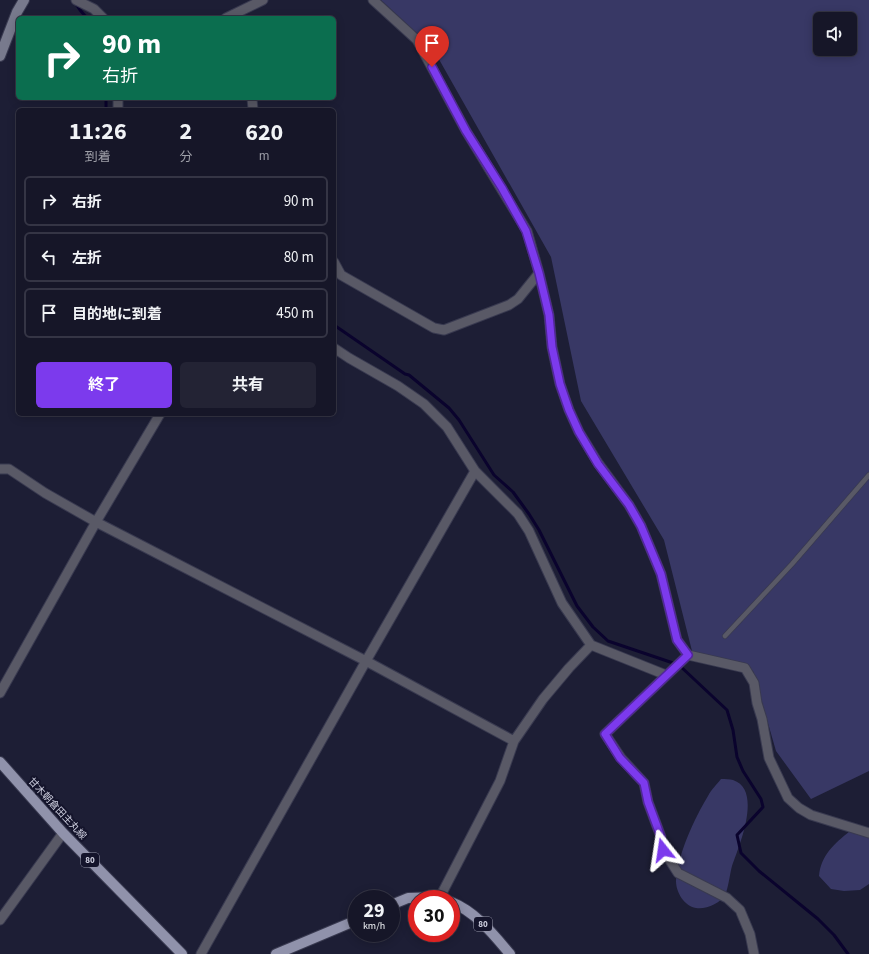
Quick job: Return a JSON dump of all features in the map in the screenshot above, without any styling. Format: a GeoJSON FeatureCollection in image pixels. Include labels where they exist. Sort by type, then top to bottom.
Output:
{"type":"FeatureCollection","features":[{"type":"Feature","properties":{"kind":"main road","name":"甘木朝倉田主丸線"},"geometry":{"type":"LineString","coordinates":[[0,762],[63,833],[182,954]]}},
{"type":"Feature","properties":{"kind":"main road","name":"80"},"geometry":{"type":"LineString","coordinates":[[460,906],[478,919],[510,954]]}},
{"type":"Feature","properties":{"kind":"main road"},"geometry":{"type":"LineString","coordinates":[[276,954],[348,924]]}},
{"type":"Feature","properties":{"kind":"street"},"geometry":{"type":"LineString","coordinates":[[0,56],[17,12],[24,0]]}},
{"type":"Feature","properties":{"kind":"street"},"geometry":{"type":"LineString","coordinates":[[76,0],[94,9],[101,16]]}},
{"type":"Feature","properties":{"kind":"street"},"geometry":{"type":"LineString","coordinates":[[243,14],[263,0]]}},
{"type":"Feature","properties":{"kind":"street"},"geometry":{"type":"LineString","coordinates":[[373,0],[417,40],[422,47],[466,131],[502,188],[526,231],[539,273],[549,315],[552,347],[569,410],[579,432],[598,464],[629,505],[641,526],[661,574],[677,640],[688,655],[745,668],[754,683],[756,703],[762,719],[769,758],[788,798],[799,808],[811,815],[869,833]]}},
{"type":"Feature","properties":{"kind":"street"},"geometry":{"type":"LineString","coordinates":[[336,266],[341,275],[434,328],[444,330],[509,305],[518,299],[539,273]]}},
{"type":"Feature","properties":{"kind":"street"},"geometry":{"type":"LineString","coordinates":[[336,349],[398,386],[424,404],[447,427],[475,471],[518,514],[529,531],[562,603],[591,645],[666,675]]}},
{"type":"Feature","properties":{"kind":"street"},"geometry":{"type":"LineString","coordinates":[[0,693],[96,522],[159,416]]}},
{"type":"Feature","properties":{"kind":"street"},"geometry":{"type":"LineString","coordinates":[[0,469],[9,469],[96,522],[366,661],[514,741]]}},
{"type":"Feature","properties":{"kind":"street"},"geometry":{"type":"LineString","coordinates":[[201,954],[475,471]]}},
{"type":"Feature","properties":{"kind":"street"},"geometry":{"type":"LineString","coordinates":[[446,890],[500,781],[514,741],[543,699],[591,645]]}},
{"type":"Feature","properties":{"kind":"street"},"geometry":{"type":"LineString","coordinates":[[688,655],[605,734],[620,758],[644,783],[648,802],[661,837],[663,850],[668,859],[678,873],[727,898],[740,910],[750,934],[754,954]]}},
{"type":"Feature","properties":{"kind":"street"},"geometry":{"type":"LineString","coordinates":[[0,920],[63,833]]}},
{"type":"Feature","properties":{"kind":"lane"},"geometry":{"type":"LineString","coordinates":[[725,636],[792,564],[869,475]]}},
{"type":"Feature","properties":{"kind":"shaded area"},"geometry":{"type":"Polygon","coordinates":[[[381,0],[869,0],[869,771],[811,799],[776,751],[753,671],[692,651],[664,540],[581,401],[551,257],[432,47],[381,0]]]}},
{"type":"Feature","properties":{"kind":"shaded area"},"geometry":{"type":"Polygon","coordinates":[[[721,779],[733,780],[742,786],[746,795],[748,806],[746,819],[725,895],[720,901],[712,905],[704,908],[696,908],[684,901],[679,894],[676,885],[677,871],[683,849],[692,826],[712,789],[721,779]]]}},
{"type":"Feature","properties":{"kind":"shaded area"},"geometry":{"type":"Polygon","coordinates":[[[850,831],[869,833],[869,884],[860,890],[844,891],[831,889],[819,876],[822,862],[829,850],[850,831]]]}},
{"type":"Feature","properties":{"kind":"waterway"},"geometry":{"type":"LineString","coordinates":[[76,4],[85,16]]}},
{"type":"Feature","properties":{"kind":"waterway"},"geometry":{"type":"LineString","coordinates":[[106,100],[106,108]]}},
{"type":"Feature","properties":{"kind":"waterway"},"geometry":{"type":"LineString","coordinates":[[336,326],[405,374],[409,375],[449,408],[459,420],[494,475],[513,492],[529,514],[539,530],[577,606],[593,627],[608,641],[679,665],[727,710],[733,730],[737,757],[743,771],[761,799],[763,807],[737,835],[741,853],[759,871],[818,919],[834,935],[848,954]]}},
{"type":"Feature","properties":{"kind":"route"},"geometry":{"type":"LineString","coordinates":[[432,67],[466,131],[485,164],[502,188],[526,231],[539,273],[549,315],[552,347],[560,384],[569,410],[579,432],[598,464],[629,505],[641,526],[661,574],[677,640],[688,655],[605,734],[620,758],[644,783],[648,802],[661,837],[663,850]]}}]}
